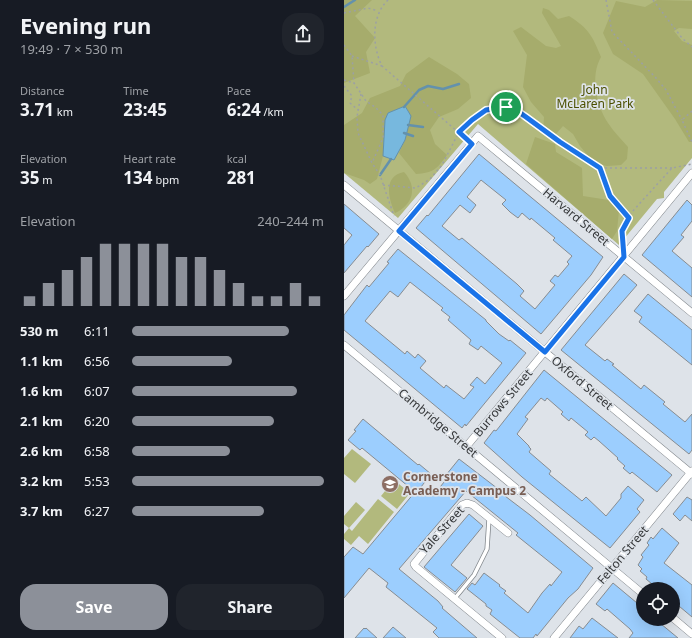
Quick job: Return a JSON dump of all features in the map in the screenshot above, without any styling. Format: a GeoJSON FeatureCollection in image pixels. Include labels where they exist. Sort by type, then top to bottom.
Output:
{"type":"FeatureCollection","features":[{"type":"Feature","properties":{"kind":"street","name":"Harvard Street"},"geometry":{"type":"LineString","coordinates":[[472,144],[478,136],[692,313]]}},
{"type":"Feature","properties":{"kind":"street"},"geometry":{"type":"LineString","coordinates":[[344,296],[472,144]]}},
{"type":"Feature","properties":{"kind":"street","name":"Burrows Street"},"geometry":{"type":"LineString","coordinates":[[466,447],[692,173]]}},
{"type":"Feature","properties":{"kind":"street","name":"Oxford Street"},"geometry":{"type":"LineString","coordinates":[[344,184],[692,473]]}},
{"type":"Feature","properties":{"kind":"street","name":"Cambridge Street"},"geometry":{"type":"LineString","coordinates":[[344,345],[636,588]]}},
{"type":"Feature","properties":{"kind":"street","name":"Felton Street"},"geometry":{"type":"LineString","coordinates":[[554,638],[692,473]]}},
{"type":"Feature","properties":{"kind":"street","name":"Yale Street"},"geometry":{"type":"LineString","coordinates":[[502,638],[414,564],[462,505],[467,503],[473,505],[508,533]]}},
{"type":"Feature","properties":{"kind":"street"},"geometry":{"type":"LineString","coordinates":[[680,624],[692,634]]}},
{"type":"Feature","properties":{"kind":"lane"},"geometry":{"type":"LineString","coordinates":[[455,598],[474,575],[487,549],[489,518]]}},
{"type":"Feature","properties":{"kind":"path"},"geometry":{"type":"LineString","coordinates":[[382,66],[377,55],[374,40],[378,11],[388,0]]}},
{"type":"Feature","properties":{"kind":"path"},"geometry":{"type":"LineString","coordinates":[[606,0],[612,32],[666,90],[692,142]]}},
{"type":"Feature","properties":{"kind":"path"},"geometry":{"type":"LineString","coordinates":[[653,0],[682,38],[692,47]]}},
{"type":"Feature","properties":{"kind":"path"},"geometry":{"type":"LineString","coordinates":[[344,13],[368,8],[378,11]]}},
{"type":"Feature","properties":{"kind":"path"},"geometry":{"type":"LineString","coordinates":[[344,45],[352,56],[354,83],[366,101],[376,106],[383,115],[383,138],[372,163]]}},
{"type":"Feature","properties":{"kind":"path"},"geometry":{"type":"LineString","coordinates":[[352,56],[382,66],[472,144]]}},
{"type":"Feature","properties":{"kind":"path"},"geometry":{"type":"LineString","coordinates":[[344,80],[354,83]]}},
{"type":"Feature","properties":{"kind":"path"},"geometry":{"type":"LineString","coordinates":[[344,86],[352,96],[350,103],[358,110]]}},
{"type":"Feature","properties":{"kind":"path"},"geometry":{"type":"LineString","coordinates":[[361,94],[357,116],[358,133],[372,163],[380,175],[395,218]]}},
{"type":"Feature","properties":{"kind":"path"},"geometry":{"type":"LineString","coordinates":[[383,185],[416,188],[430,179],[442,165],[459,132],[472,120],[486,110],[506,107],[516,110],[560,142],[600,168],[672,168],[692,164]]}},
{"type":"Feature","properties":{"kind":"path"},"geometry":{"type":"LineString","coordinates":[[682,120],[692,112]]}},
{"type":"Feature","properties":{"kind":"path"},"geometry":{"type":"LineString","coordinates":[[600,168],[610,196],[629,218]]}},
{"type":"Feature","properties":{"kind":"path"},"geometry":{"type":"LineString","coordinates":[[624,257],[622,231],[631,213],[672,168]]}},
{"type":"Feature","properties":{"kind":"green space","name":"John McLaren Park"},"geometry":{"type":"Polygon","coordinates":[[[344,0],[692,0],[692,158],[664,192],[664,198],[657,199],[619,245],[478,124],[398,218],[344,173],[344,0]]]}},
{"type":"Feature","properties":{"kind":"green space"},"geometry":{"type":"Polygon","coordinates":[[[344,0],[372,0],[355,16],[375,38],[366,52],[370,73],[344,83],[344,0]]]}},
{"type":"Feature","properties":{"kind":"green space"},"geometry":{"type":"Polygon","coordinates":[[[657,0],[692,1],[692,29],[679,28],[674,31],[682,41],[692,45],[692,142],[689,142],[675,119],[643,74],[613,54],[603,33],[616,1],[645,7],[657,0]]]}},
{"type":"Feature","properties":{"kind":"green space"},"geometry":{"type":"Polygon","coordinates":[[[543,8],[549,10],[558,19],[569,16],[586,29],[595,43],[601,57],[595,81],[600,108],[610,126],[628,147],[627,159],[621,165],[607,166],[594,163],[580,146],[573,134],[563,126],[556,134],[543,133],[544,117],[531,102],[523,87],[527,55],[513,31],[521,27],[546,46],[556,48],[561,46],[542,13],[543,8]]]}},
{"type":"Feature","properties":{"kind":"green space"},"geometry":{"type":"Polygon","coordinates":[[[429,57],[457,74],[469,84],[471,98],[458,109],[439,117],[430,130],[435,144],[447,155],[437,167],[431,171],[416,174],[399,153],[405,140],[411,116],[405,106],[388,113],[385,120],[383,156],[377,179],[370,184],[364,180],[344,173],[344,125],[362,113],[370,98],[400,86],[406,74],[429,57]]]}},
{"type":"Feature","properties":{"kind":"green space"},"geometry":{"type":"Polygon","coordinates":[[[535,137],[555,144],[556,152],[582,168],[583,196],[615,201],[619,210],[617,231],[612,239],[526,164],[535,137]]]}},
{"type":"Feature","properties":{"kind":"green space"},"geometry":{"type":"Polygon","coordinates":[[[404,172],[411,184],[412,195],[406,205],[395,213],[390,201],[390,183],[397,174],[404,172]]]}},
{"type":"Feature","properties":{"kind":"green space"},"geometry":{"type":"Polygon","coordinates":[[[352,449],[371,464],[355,483],[344,474],[344,458],[352,449]]]}},
{"type":"Feature","properties":{"kind":"green space"},"geometry":{"type":"Polygon","coordinates":[[[394,480],[410,493],[397,509],[381,496],[394,480]]]}},
{"type":"Feature","properties":{"kind":"green space"},"geometry":{"type":"Polygon","coordinates":[[[378,499],[394,512],[368,544],[359,536],[351,545],[344,539],[344,534],[349,528],[352,531],[378,499]]]}},
{"type":"Feature","properties":{"kind":"green space"},"geometry":{"type":"Polygon","coordinates":[[[356,502],[365,510],[349,528],[344,524],[344,516],[356,502]]]}},
{"type":"Feature","properties":{"kind":"water"},"geometry":{"type":"Polygon","coordinates":[[[405,106],[411,116],[405,140],[394,160],[383,156],[385,120],[388,113],[405,106]]]}},
{"type":"Feature","properties":{"kind":"building"},"geometry":{"type":"Polygon","coordinates":[[[479,154],[603,257],[591,275],[541,334],[416,228],[427,215],[428,216],[479,154]],[[481,180],[467,197],[476,205],[470,213],[460,205],[442,226],[459,240],[462,238],[517,284],[524,291],[520,296],[535,309],[555,285],[550,281],[555,275],[558,277],[569,264],[567,262],[572,256],[553,240],[555,238],[531,218],[530,220],[522,213],[518,218],[510,212],[502,204],[506,200],[481,180]]]}},
{"type":"Feature","properties":{"kind":"building"},"geometry":{"type":"Polygon","coordinates":[[[687,200],[692,205],[692,221],[681,235],[684,237],[672,251],[692,268],[692,297],[642,255],[687,200]]]}},
{"type":"Feature","properties":{"kind":"building"},"geometry":{"type":"Polygon","coordinates":[[[344,204],[379,234],[344,273],[344,245],[352,235],[344,228],[344,204]]]}},
{"type":"Feature","properties":{"kind":"building"},"geometry":{"type":"Polygon","coordinates":[[[398,249],[486,320],[499,334],[509,341],[510,340],[526,353],[466,426],[465,424],[462,428],[344,330],[344,315],[367,285],[369,287],[389,263],[387,262],[398,249]],[[410,282],[398,297],[390,291],[365,321],[405,354],[407,351],[415,358],[418,354],[426,361],[420,368],[444,388],[446,385],[464,399],[474,387],[470,385],[477,377],[485,384],[502,363],[481,346],[478,350],[469,344],[471,340],[448,320],[450,317],[441,310],[443,308],[410,282]]]}},
{"type":"Feature","properties":{"kind":"building"},"geometry":{"type":"Polygon","coordinates":[[[624,274],[637,285],[585,345],[605,361],[607,359],[614,364],[612,365],[641,389],[644,385],[665,402],[663,404],[685,422],[692,414],[692,450],[689,454],[561,350],[624,274]]]}},
{"type":"Feature","properties":{"kind":"building"},"geometry":{"type":"Polygon","coordinates":[[[648,294],[692,330],[692,365],[639,322],[642,317],[634,311],[648,294]]]}},
{"type":"Feature","properties":{"kind":"building"},"geometry":{"type":"Polygon","coordinates":[[[544,370],[672,475],[657,492],[632,472],[630,474],[623,468],[625,466],[617,459],[618,458],[594,437],[591,440],[585,435],[588,432],[571,418],[569,421],[561,414],[563,412],[547,398],[545,401],[541,398],[525,417],[528,419],[517,434],[531,449],[529,452],[551,471],[549,474],[582,501],[586,497],[606,516],[621,498],[621,494],[628,486],[644,500],[637,509],[640,512],[610,548],[522,477],[484,443],[494,430],[496,431],[544,370]]]}},
{"type":"Feature","properties":{"kind":"building"},"geometry":{"type":"Polygon","coordinates":[[[363,419],[431,474],[421,487],[433,496],[448,477],[446,475],[459,459],[506,495],[505,496],[593,568],[578,589],[568,598],[537,636],[536,634],[533,638],[520,638],[490,614],[492,610],[467,589],[472,583],[475,585],[484,573],[500,585],[499,586],[506,591],[504,593],[528,613],[542,593],[550,584],[551,586],[562,572],[516,535],[518,533],[466,491],[399,569],[438,601],[443,607],[442,608],[477,638],[439,638],[433,632],[437,628],[386,587],[388,583],[369,568],[344,598],[344,557],[353,547],[363,554],[415,492],[362,448],[360,450],[348,440],[356,431],[354,430],[363,419]]]}},
{"type":"Feature","properties":{"kind":"building"},"geometry":{"type":"Polygon","coordinates":[[[687,497],[692,500],[692,521],[685,515],[680,521],[673,514],[687,497]]]}},
{"type":"Feature","properties":{"kind":"building"},"geometry":{"type":"Polygon","coordinates":[[[469,514],[483,526],[451,565],[467,578],[455,592],[424,567],[469,514]]]}},
{"type":"Feature","properties":{"kind":"building"},"geometry":{"type":"Polygon","coordinates":[[[662,528],[679,543],[664,563],[692,585],[692,617],[680,607],[680,582],[650,582],[646,579],[647,577],[640,571],[642,569],[638,565],[643,557],[641,555],[649,545],[647,543],[651,537],[653,539],[662,528]]]}},
{"type":"Feature","properties":{"kind":"building"},"geometry":{"type":"Polygon","coordinates":[[[613,583],[636,602],[636,626],[663,626],[678,638],[629,638],[633,633],[630,629],[607,609],[605,611],[596,604],[613,583]]]}},
{"type":"Feature","properties":{"kind":"building"},"geometry":{"type":"Polygon","coordinates":[[[592,618],[618,638],[570,638],[579,626],[583,629],[592,618]]]}},
{"type":"Feature","properties":{"kind":"building"},"geometry":{"type":"Polygon","coordinates":[[[393,627],[406,638],[383,638],[393,627]]]}},
{"type":"Feature","properties":{"kind":"building"},"geometry":{"type":"Polygon","coordinates":[[[364,628],[366,628],[377,638],[355,638],[364,628]]]}},
{"type":"Feature","properties":{"kind":"waterway"},"geometry":{"type":"LineString","coordinates":[[344,7],[355,0]]}},
{"type":"Feature","properties":{"kind":"waterway"},"geometry":{"type":"LineString","coordinates":[[404,107],[419,90],[428,86],[443,89],[459,84]]}},
{"type":"Feature","properties":{"kind":"waterway"},"geometry":{"type":"LineString","coordinates":[[408,125],[423,127]]}},
{"type":"Feature","properties":{"kind":"waterway"},"geometry":{"type":"LineString","coordinates":[[404,133],[413,136]]}},
{"type":"Feature","properties":{"kind":"waterway"},"geometry":{"type":"LineString","coordinates":[[380,175],[391,159]]}},
{"type":"Feature","properties":{"kind":"place","name":"Cornerstone Academy - Campus 2"},"geometry":{"type":"Point","coordinates":[390,484]}},
{"type":"Feature","properties":{"kind":"route"},"geometry":{"type":"LineString","coordinates":[[506,107],[516,110],[560,142],[600,168],[610,196],[629,218],[622,231],[624,257],[545,352],[399,231],[472,144],[459,132],[486,110],[506,107]]}}]}
